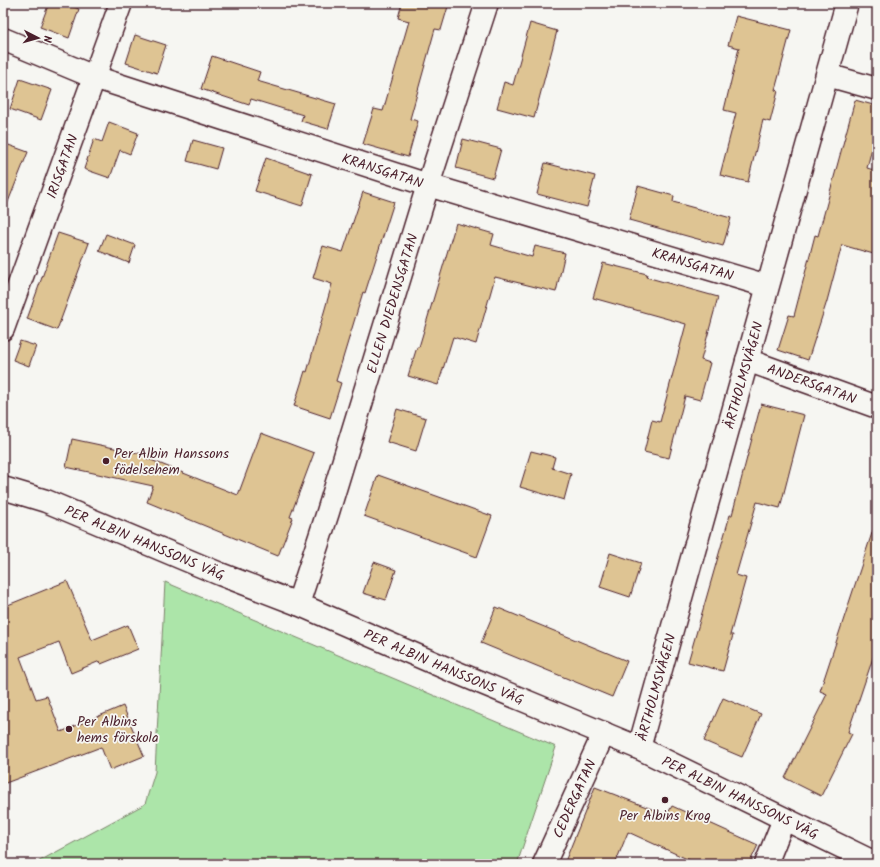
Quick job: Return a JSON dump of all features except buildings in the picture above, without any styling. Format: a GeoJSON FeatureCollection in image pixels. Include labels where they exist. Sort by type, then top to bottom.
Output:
{"type":"FeatureCollection","features":[{"type":"Feature","properties":{"kind":"street","name":"IRISGATAN"},"geometry":{"type":"LineString","coordinates":[[3,329],[121,3]]}},
{"type":"Feature","properties":{"kind":"street","name":"ELLEN DIEDENSGATAN"},"geometry":{"type":"LineString","coordinates":[[298,604],[486,3]]}},
{"type":"Feature","properties":{"kind":"street","name":"ÄRTHOLMSVÄGEN"},"geometry":{"type":"LineString","coordinates":[[639,748],[847,3]]}},
{"type":"Feature","properties":{"kind":"street","name":"KRANSGATAN"},"geometry":{"type":"LineString","coordinates":[[3,40],[94,77],[428,185],[767,286]]}},
{"type":"Feature","properties":{"kind":"street"},"geometry":{"type":"LineString","coordinates":[[827,75],[877,89]]}},
{"type":"Feature","properties":{"kind":"street","name":"ANDERSGATAN"},"geometry":{"type":"LineString","coordinates":[[747,360],[877,407]]}},
{"type":"Feature","properties":{"kind":"street","name":"PER ALBIN HANSSONS VÄG"},"geometry":{"type":"LineString","coordinates":[[3,488],[46,502],[220,574],[298,604],[639,748],[877,864]]}},
{"type":"Feature","properties":{"kind":"street","name":"CEDERGATAN"},"geometry":{"type":"LineString","coordinates":[[544,864],[604,733]]}},
{"type":"Feature","properties":{"kind":"street"},"geometry":{"type":"LineString","coordinates":[[766,864],[784,819]]}},
{"type":"Feature","properties":{"kind":"green space"},"geometry":{"type":"Polygon","coordinates":[[[165,582],[556,747],[517,864],[34,864],[145,804],[155,772],[165,582]]]}},
{"type":"Feature","properties":{"kind":"place","name":"Per Albin Hanssons födelsehem"},"geometry":{"type":"Point","coordinates":[106,461]}},
{"type":"Feature","properties":{"kind":"place","name":"Per Albins hems förskola"},"geometry":{"type":"Point","coordinates":[69,729]}},
{"type":"Feature","properties":{"kind":"place","name":"Per Albins Krog"},"geometry":{"type":"Point","coordinates":[665,800]}}]}
